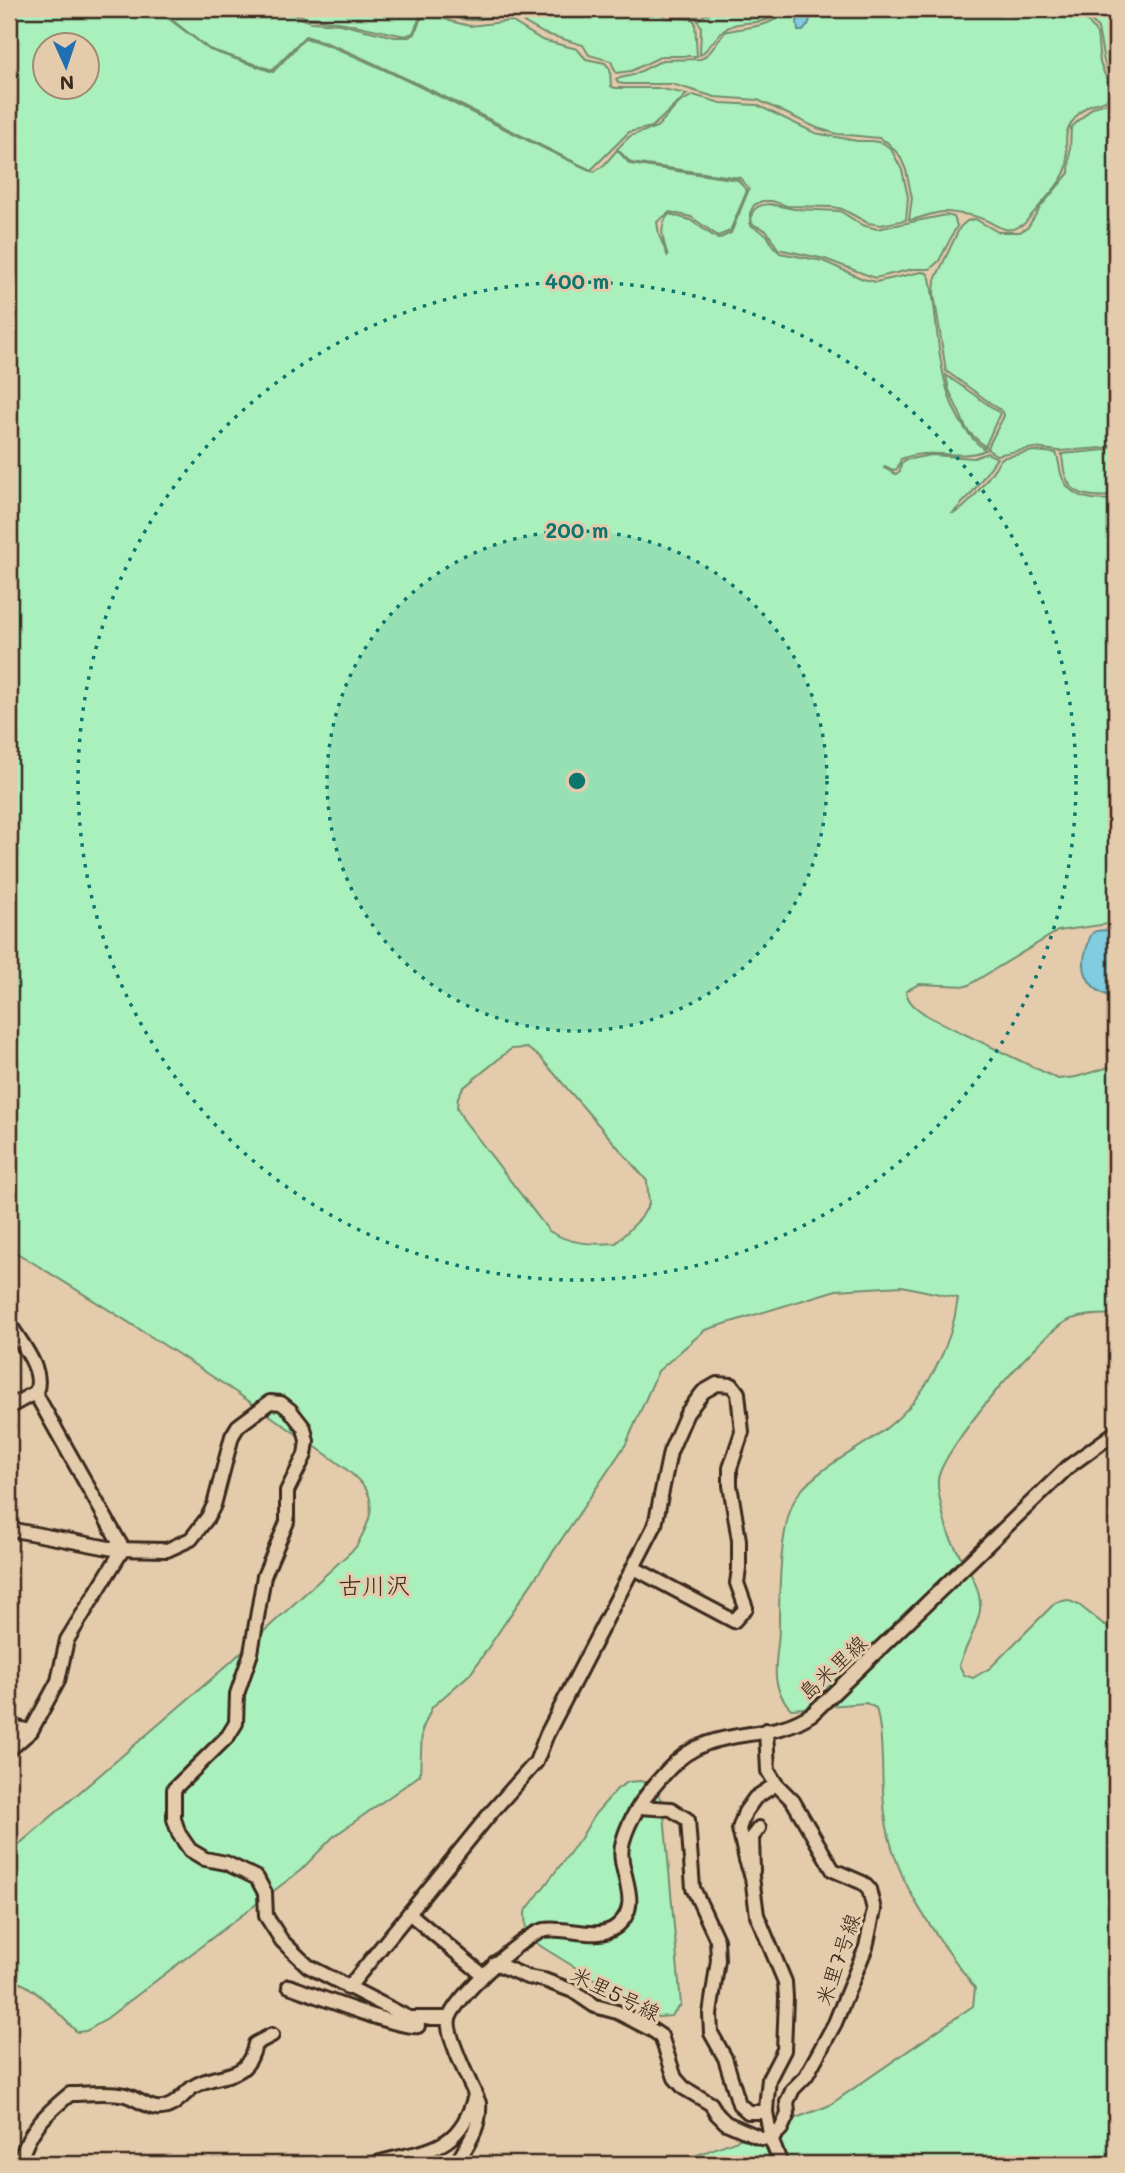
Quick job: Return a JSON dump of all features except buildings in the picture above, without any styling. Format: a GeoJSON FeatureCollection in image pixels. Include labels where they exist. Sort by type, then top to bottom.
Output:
{"type":"FeatureCollection","features":[{"type":"Feature","properties":{"kind":"street"},"geometry":{"type":"LineString","coordinates":[[9,1323],[36,1370],[36,1392],[123,1549]]}},
{"type":"Feature","properties":{"kind":"street"},"geometry":{"type":"LineString","coordinates":[[348,1988],[489,1815],[536,1762],[547,1734],[654,1525],[670,1452],[687,1413],[703,1392],[717,1384],[732,1385],[738,1393],[742,1432],[734,1451],[730,1476],[739,1539],[740,1569],[737,1583],[746,1608],[734,1621],[634,1568]]}},
{"type":"Feature","properties":{"kind":"street"},"geometry":{"type":"LineString","coordinates":[[9,1407],[36,1392]]}},
{"type":"Feature","properties":{"kind":"street"},"geometry":{"type":"LineString","coordinates":[[9,1529],[123,1549],[167,1550],[191,1539],[208,1517],[232,1436],[238,1426],[270,1402],[281,1403],[290,1410],[304,1428],[307,1441],[305,1455],[287,1490],[287,1522],[264,1576],[251,1653],[237,1694],[236,1723],[228,1736],[174,1788],[174,1819],[179,1834],[190,1850],[205,1859],[226,1863],[257,1878],[265,1893],[267,1916],[282,1941],[308,1966],[409,2018],[449,2018]]}},
{"type":"Feature","properties":{"kind":"street","name":"島米里線"},"geometry":{"type":"LineString","coordinates":[[449,2018],[483,1975],[519,1943],[542,1930],[568,1929],[596,1933],[614,1929],[626,1917],[630,1900],[622,1861],[622,1843],[639,1807],[669,1768],[696,1746],[724,1737],[799,1723],[813,1713],[1068,1467],[1116,1432]]}},
{"type":"Feature","properties":{"kind":"street"},"geometry":{"type":"LineString","coordinates":[[9,1750],[32,1731],[58,1681],[67,1640],[123,1549]]}},
{"type":"Feature","properties":{"kind":"street"},"geometry":{"type":"LineString","coordinates":[[9,1726],[32,1731]]}},
{"type":"Feature","properties":{"kind":"street","name":"米里7号線"},"geometry":{"type":"LineString","coordinates":[[766,1730],[768,1771],[776,1784],[793,1801],[833,1870],[863,1883],[869,1889],[874,1910],[866,1947],[835,2023],[806,2076],[793,2089],[787,2102],[788,2114],[781,2129],[771,2139]]}},
{"type":"Feature","properties":{"kind":"street"},"geometry":{"type":"LineString","coordinates":[[752,1880],[740,1829],[745,1812],[755,1798],[776,1784]]}},
{"type":"Feature","properties":{"kind":"street"},"geometry":{"type":"LineString","coordinates":[[639,1807],[671,1809],[688,1820],[693,1888],[717,1940],[718,1960],[710,2014],[711,2033],[725,2058],[739,2104],[748,2112],[766,2112]]}},
{"type":"Feature","properties":{"kind":"street"},"geometry":{"type":"LineString","coordinates":[[759,1828],[752,1837],[752,1880],[757,1915],[785,1982],[784,2050],[769,2080],[766,2112],[771,2139],[781,2164]]}},
{"type":"Feature","properties":{"kind":"street"},"geometry":{"type":"LineString","coordinates":[[410,1913],[483,1975]]}},
{"type":"Feature","properties":{"kind":"street","name":"米里5号線"},"geometry":{"type":"LineString","coordinates":[[495,1964],[573,1991],[594,2006],[617,2012],[652,2030],[661,2036],[675,2078],[684,2088],[711,2104],[726,2123],[761,2138],[771,2139]]}},
{"type":"Feature","properties":{"kind":"street"},"geometry":{"type":"LineString","coordinates":[[289,1986],[412,2027],[449,2018]]}},
{"type":"Feature","properties":{"kind":"street"},"geometry":{"type":"LineString","coordinates":[[449,2018],[449,2032],[479,2103],[478,2125],[456,2164]]}},
{"type":"Feature","properties":{"kind":"street"},"geometry":{"type":"LineString","coordinates":[[19,2164],[23,2149],[36,2124],[70,2094],[127,2095],[156,2108],[168,2107],[195,2086],[234,2075],[253,2058],[255,2044],[272,2035]]}},
{"type":"Feature","properties":{"kind":"street"},"geometry":{"type":"LineString","coordinates":[[373,2164],[430,2149],[452,2140],[467,2120],[475,2095]]}},
{"type":"Feature","properties":{"kind":"green space"},"geometry":{"type":"Polygon","coordinates":[[[9,9],[156,9],[210,50],[273,72],[305,38],[373,65],[594,172],[617,150],[630,164],[738,180],[747,191],[730,231],[718,236],[691,217],[670,212],[657,222],[668,257],[662,230],[669,214],[690,220],[718,239],[731,233],[749,189],[740,178],[631,163],[617,149],[630,136],[657,127],[679,103],[693,95],[721,103],[757,105],[815,133],[883,143],[891,149],[902,170],[908,197],[906,220],[881,225],[868,223],[833,207],[787,206],[762,201],[754,205],[750,213],[750,225],[767,235],[780,253],[823,261],[863,279],[876,282],[921,272],[927,273],[930,278],[942,370],[948,393],[956,414],[968,433],[985,450],[966,454],[923,454],[901,459],[897,469],[884,468],[896,474],[905,460],[931,455],[974,458],[987,453],[997,458],[971,494],[953,513],[966,505],[1002,458],[1033,451],[1056,453],[1062,478],[1074,492],[1094,499],[1116,499],[1116,923],[1058,931],[967,986],[919,984],[906,991],[911,1003],[929,1017],[1058,1079],[1076,1077],[1116,1065],[1116,1314],[1069,1320],[1037,1346],[973,1420],[943,1465],[938,1480],[948,1532],[974,1581],[980,1600],[977,1623],[959,1665],[964,1675],[973,1678],[990,1668],[1055,1603],[1067,1600],[1079,1605],[1116,1634],[1116,2164],[683,2164],[689,2158],[828,2106],[973,2006],[975,1988],[918,1907],[897,1862],[885,1814],[876,1708],[866,1703],[791,1709],[776,1681],[782,1558],[787,1520],[792,1505],[799,1493],[819,1473],[878,1435],[903,1414],[936,1368],[950,1334],[958,1298],[902,1286],[836,1290],[705,1330],[658,1371],[626,1444],[471,1673],[432,1707],[422,1730],[420,1775],[333,1837],[301,1870],[102,2022],[86,2031],[77,2032],[35,1992],[17,1982],[9,1981],[9,1853],[223,1669],[356,1547],[369,1520],[370,1498],[353,1475],[257,1407],[9,1248],[9,9]],[[527,1048],[511,1049],[463,1088],[458,1097],[457,1108],[549,1231],[581,1243],[616,1243],[641,1218],[649,1204],[647,1181],[540,1057],[527,1048]]]}},
{"type":"Feature","properties":{"kind":"green space"},"geometry":{"type":"Polygon","coordinates":[[[158,9],[288,9],[311,22],[340,24],[395,37],[415,34],[420,20],[431,12],[470,26],[511,21],[542,40],[577,49],[586,59],[605,63],[610,69],[611,86],[615,88],[657,88],[687,94],[652,127],[629,132],[591,170],[419,85],[328,44],[305,36],[272,70],[209,49],[158,9]]]}},
{"type":"Feature","properties":{"kind":"green space"},"geometry":{"type":"Polygon","coordinates":[[[291,9],[427,11],[421,15],[413,33],[405,36],[306,18],[291,9]]]}},
{"type":"Feature","properties":{"kind":"green space"},"geometry":{"type":"Polygon","coordinates":[[[437,9],[475,9],[471,20],[460,19],[437,9]]]}},
{"type":"Feature","properties":{"kind":"green space"},"geometry":{"type":"Polygon","coordinates":[[[480,9],[544,9],[555,18],[583,18],[596,9],[654,9],[667,18],[692,19],[695,22],[697,56],[662,56],[631,71],[616,73],[611,61],[589,55],[583,45],[543,33],[511,15],[473,20],[480,9]]]}},
{"type":"Feature","properties":{"kind":"green space"},"geometry":{"type":"Polygon","coordinates":[[[549,9],[591,9],[578,15],[558,16],[549,9]]]}},
{"type":"Feature","properties":{"kind":"green space"},"geometry":{"type":"Polygon","coordinates":[[[661,9],[707,9],[695,17],[668,14],[661,9]]]}},
{"type":"Feature","properties":{"kind":"green space"},"geometry":{"type":"Polygon","coordinates":[[[717,9],[780,9],[772,18],[728,27],[700,55],[701,27],[697,19],[717,9]]]}},
{"type":"Feature","properties":{"kind":"green space"},"geometry":{"type":"Polygon","coordinates":[[[784,9],[1078,9],[1097,34],[1100,63],[1112,92],[1106,100],[1084,109],[1070,126],[1066,138],[1067,166],[1055,188],[1025,223],[1006,229],[976,217],[947,212],[909,220],[912,198],[906,170],[900,156],[887,142],[879,138],[837,134],[817,128],[758,100],[715,97],[672,84],[624,84],[618,83],[616,79],[633,75],[663,60],[701,59],[725,32],[774,20],[784,9]]]}},
{"type":"Feature","properties":{"kind":"green space"},"geometry":{"type":"Polygon","coordinates":[[[1082,9],[1116,9],[1116,97],[1104,61],[1098,28],[1082,9]]]}},
{"type":"Feature","properties":{"kind":"green space"},"geometry":{"type":"Polygon","coordinates":[[[1111,102],[1116,109],[1116,439],[1109,447],[1104,448],[1059,451],[1034,448],[996,455],[987,449],[1004,416],[1003,412],[946,371],[934,294],[935,280],[960,227],[967,221],[975,219],[998,232],[1020,232],[1028,227],[1041,206],[1069,173],[1071,128],[1093,107],[1111,102]]]}},
{"type":"Feature","properties":{"kind":"green space"},"geometry":{"type":"Polygon","coordinates":[[[769,204],[794,209],[840,211],[862,225],[877,229],[946,215],[954,217],[957,226],[939,261],[930,269],[913,269],[875,278],[825,259],[778,249],[767,231],[752,224],[755,209],[769,204]]]}},
{"type":"Feature","properties":{"kind":"green space"},"geometry":{"type":"Polygon","coordinates":[[[946,375],[1000,413],[985,447],[967,430],[949,390],[946,375]]]}},
{"type":"Feature","properties":{"kind":"green space"},"geometry":{"type":"Polygon","coordinates":[[[1116,443],[1116,496],[1087,495],[1069,484],[1062,454],[1106,450],[1116,443]]]}},
{"type":"Feature","properties":{"kind":"green space"},"geometry":{"type":"Polygon","coordinates":[[[628,1782],[653,1784],[663,1803],[681,2005],[671,2016],[658,2017],[646,2011],[526,1935],[525,1912],[581,1838],[595,1814],[617,1789],[628,1782]]]}},
{"type":"Feature","properties":{"kind":"water"},"geometry":{"type":"Polygon","coordinates":[[[804,9],[835,9],[828,15],[812,14],[808,25],[803,31],[798,31],[797,21],[804,9]]]}},
{"type":"Feature","properties":{"kind":"water"},"geometry":{"type":"Polygon","coordinates":[[[1099,930],[1116,930],[1116,998],[1093,986],[1085,973],[1084,965],[1092,933],[1099,930]]]}},
{"type":"Feature","properties":{"kind":"district","name":"古川沢"},"geometry":{"type":"Point","coordinates":[374,1584]}}]}
